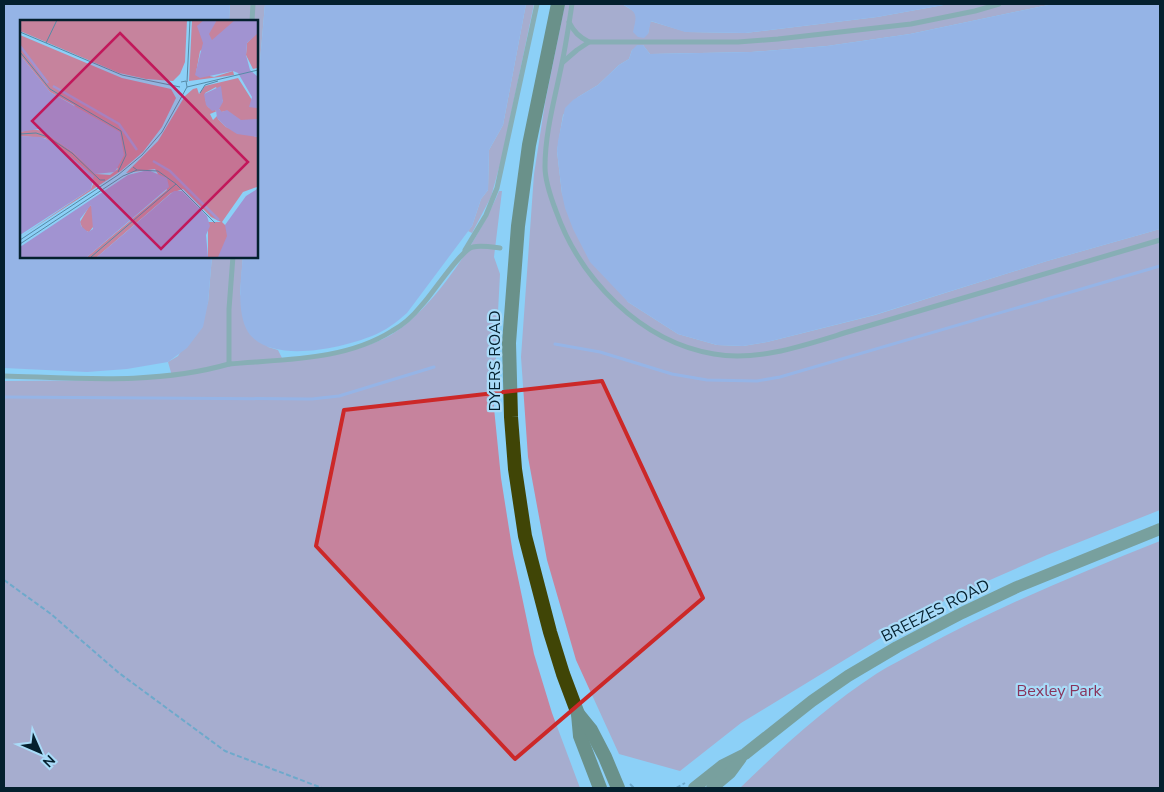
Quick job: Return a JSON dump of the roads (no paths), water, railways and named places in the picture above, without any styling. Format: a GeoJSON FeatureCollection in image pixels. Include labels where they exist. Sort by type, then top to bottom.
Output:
{"type":"FeatureCollection","features":[{"type":"Feature","properties":{"kind":"highway","name":"DYERS ROAD"},"geometry":{"type":"LineString","coordinates":[[558,4],[529,145],[518,226],[510,314],[509,374],[511,417],[515,469],[524,536],[552,641],[578,714],[580,736],[600,788]]}},
{"type":"Feature","properties":{"kind":"highway","name":"DYERS ROAD"},"geometry":{"type":"LineString","coordinates":[[578,714],[591,730],[618,788]]}},
{"type":"Feature","properties":{"kind":"main road","name":"BREEZES ROAD"},"geometry":{"type":"LineString","coordinates":[[694,788],[723,765],[744,754],[848,676],[897,647],[1017,587],[1160,529]]}},
{"type":"Feature","properties":{"kind":"main road","name":"BREEZES ROAD"},"geometry":{"type":"LineString","coordinates":[[712,788],[730,773],[744,754]]}},
{"type":"Feature","properties":{"kind":"lane"},"geometry":{"type":"LineString","coordinates":[[252,20],[253,4]]}},
{"type":"Feature","properties":{"kind":"lane"},"geometry":{"type":"LineString","coordinates":[[4,376],[103,378],[189,373],[229,364],[309,357],[356,347],[380,338],[404,324],[417,311],[465,250],[486,215],[497,188],[537,4]]}},
{"type":"Feature","properties":{"kind":"lane"},"geometry":{"type":"LineString","coordinates":[[572,4],[562,62],[550,114],[545,169],[552,199],[566,237],[587,271],[619,306],[657,333],[691,349],[715,354],[744,355],[759,354],[808,344],[1160,240]]}},
{"type":"Feature","properties":{"kind":"lane"},"geometry":{"type":"LineString","coordinates":[[569,22],[575,32],[589,42],[738,42],[911,24],[975,11],[999,4]]}},
{"type":"Feature","properties":{"kind":"lane"},"geometry":{"type":"LineString","coordinates":[[562,62],[589,42]]}},
{"type":"Feature","properties":{"kind":"lane"},"geometry":{"type":"LineString","coordinates":[[465,250],[474,246],[500,248]]}},
{"type":"Feature","properties":{"kind":"lane"},"geometry":{"type":"LineString","coordinates":[[229,364],[229,309],[233,258]]}},
{"type":"Feature","properties":{"kind":"waterway"},"geometry":{"type":"LineString","coordinates":[[555,344],[600,352],[672,374],[707,380],[757,381],[780,377],[1160,266]]}},
{"type":"Feature","properties":{"kind":"waterway"},"geometry":{"type":"LineString","coordinates":[[4,397],[312,399],[339,396],[434,367]]}},
{"type":"Feature","properties":{"kind":"park label","name":"Bexley Park"},"geometry":{"type":"Point","coordinates":[1059,690]}}]}
